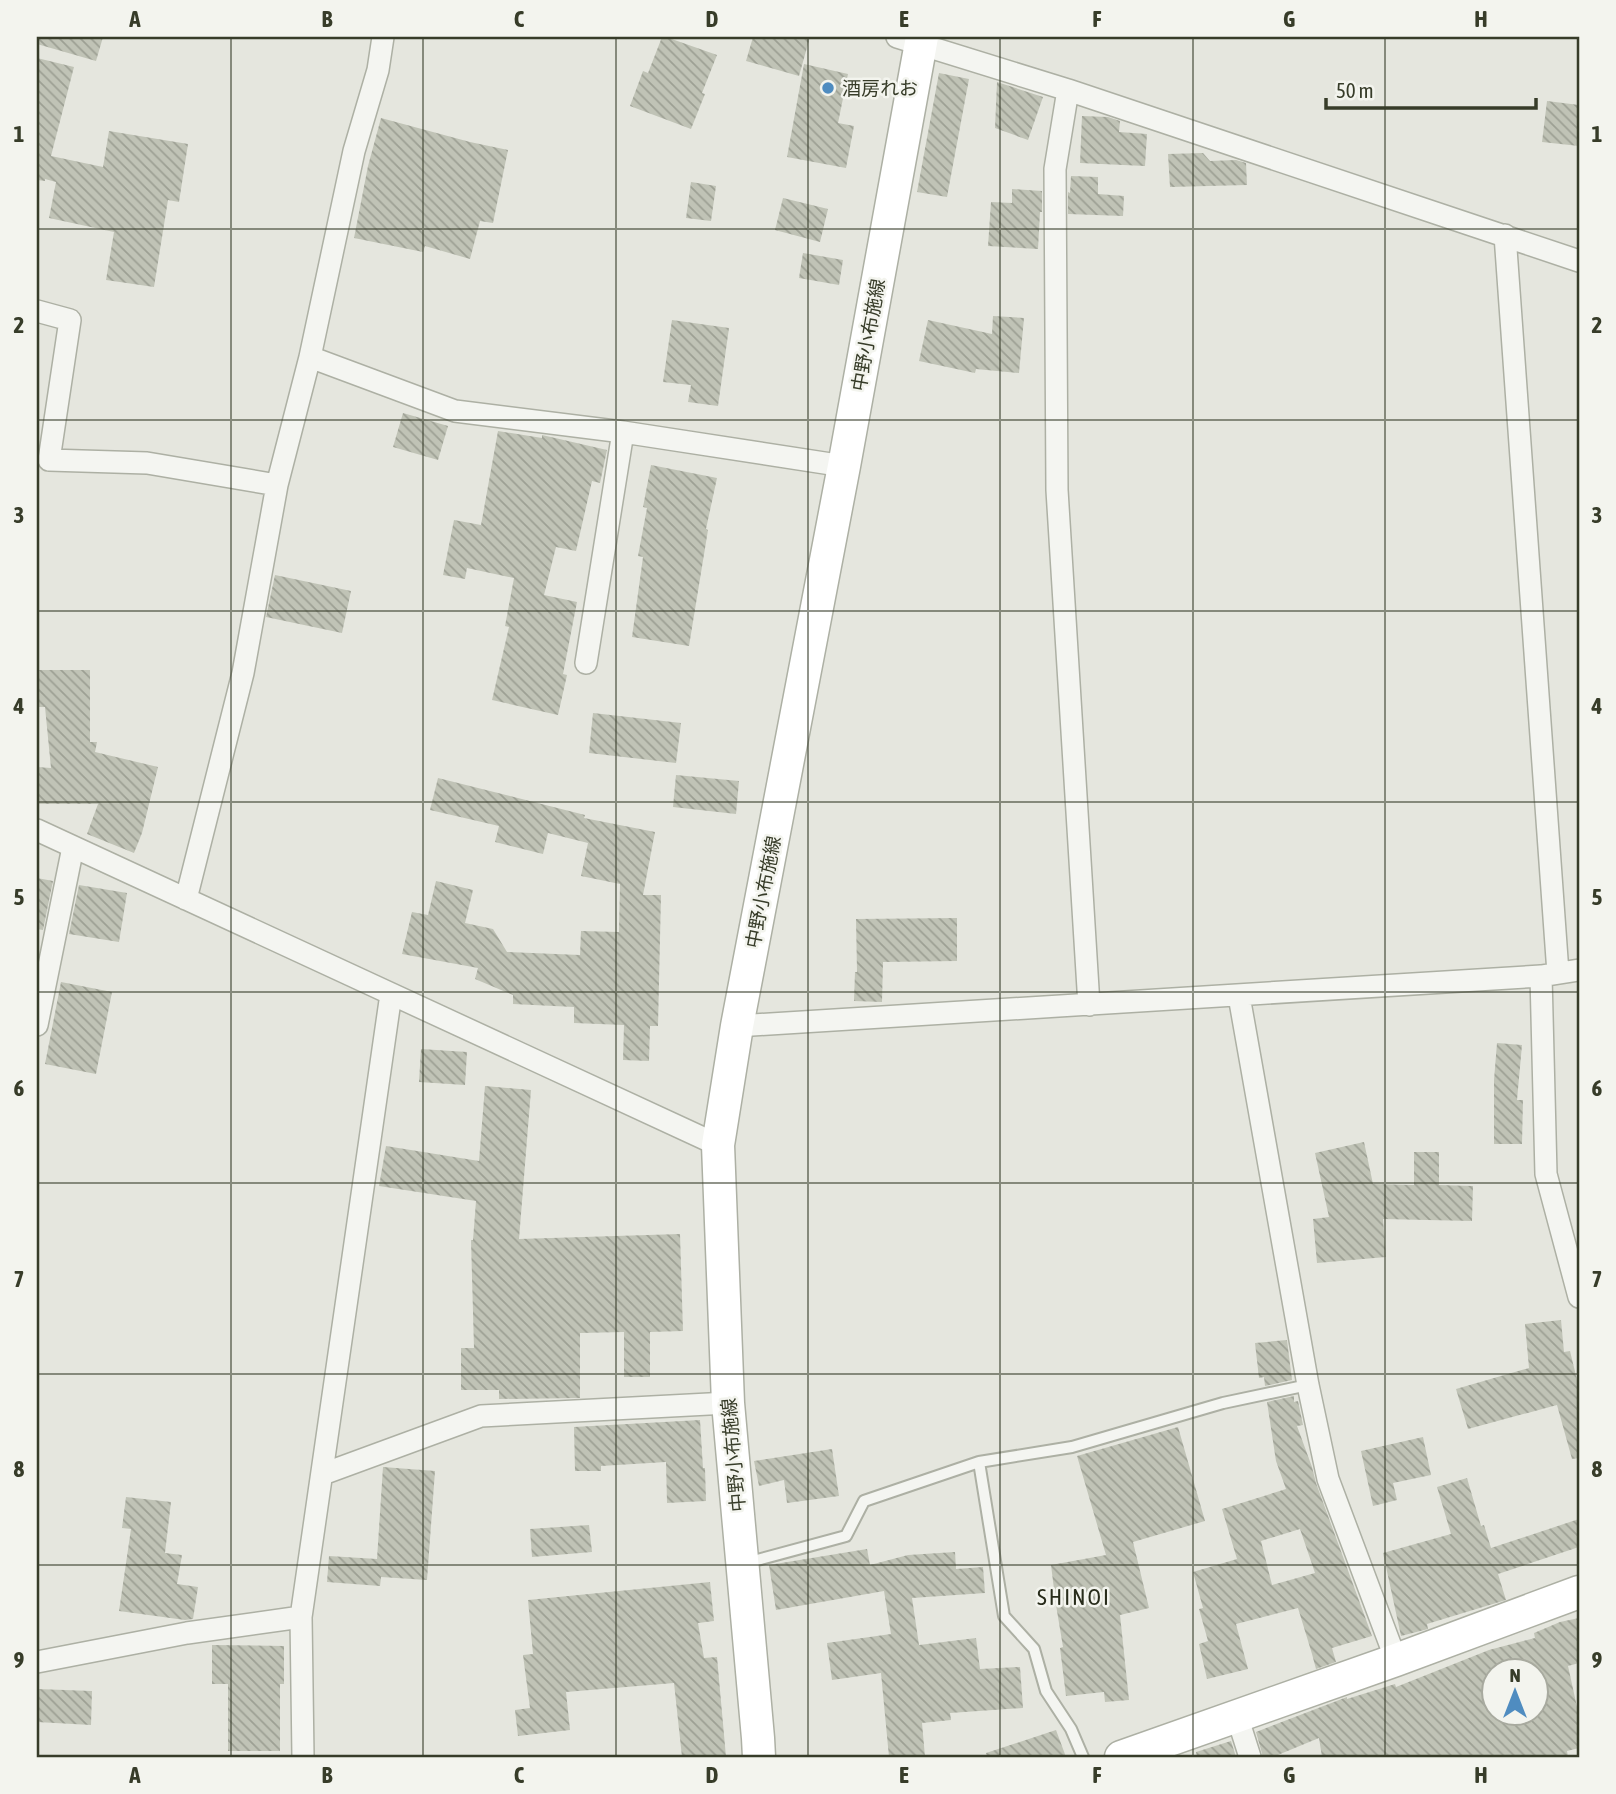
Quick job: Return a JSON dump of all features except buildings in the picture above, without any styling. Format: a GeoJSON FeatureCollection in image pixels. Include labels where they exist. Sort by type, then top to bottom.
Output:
{"type":"FeatureCollection","features":[{"type":"Feature","properties":{"kind":"main road","name":"中野小布施線"},"geometry":{"type":"LineString","coordinates":[[759,1757],[727,1403],[718,1145],[737,1026],[844,466],[913,40]]}},
{"type":"Feature","properties":{"kind":"main road"},"geometry":{"type":"LineString","coordinates":[[1121,1757],[1579,1592]]}},
{"type":"Feature","properties":{"kind":"street"},"geometry":{"type":"LineString","coordinates":[[186,899],[243,673],[277,485],[310,357],[354,151],[378,71],[383,37]]}},
{"type":"Feature","properties":{"kind":"street"},"geometry":{"type":"LineString","coordinates":[[913,40],[1579,261]]}},
{"type":"Feature","properties":{"kind":"street"},"geometry":{"type":"LineString","coordinates":[[1068,90],[1055,169],[1057,490],[1089,1005]]}},
{"type":"Feature","properties":{"kind":"street"},"geometry":{"type":"LineString","coordinates":[[1506,235],[1550,975],[1546,1174],[1579,1297]]}},
{"type":"Feature","properties":{"kind":"street"},"geometry":{"type":"LineString","coordinates":[[37,311],[71,320],[49,460],[147,463],[277,485]]}},
{"type":"Feature","properties":{"kind":"street"},"geometry":{"type":"LineString","coordinates":[[310,357],[455,411],[623,432],[844,466]]}},
{"type":"Feature","properties":{"kind":"street"},"geometry":{"type":"LineString","coordinates":[[586,663],[623,432]]}},
{"type":"Feature","properties":{"kind":"street"},"geometry":{"type":"LineString","coordinates":[[37,830],[718,1145]]}},
{"type":"Feature","properties":{"kind":"street"},"geometry":{"type":"LineString","coordinates":[[37,1025],[73,846]]}},
{"type":"Feature","properties":{"kind":"street"},"geometry":{"type":"LineString","coordinates":[[737,1026],[1238,996],[1550,975],[1579,970]]}},
{"type":"Feature","properties":{"kind":"street"},"geometry":{"type":"LineString","coordinates":[[303,1757],[301,1617],[391,994]]}},
{"type":"Feature","properties":{"kind":"street"},"geometry":{"type":"LineString","coordinates":[[1238,996],[1308,1385],[1328,1479],[1396,1660]]}},
{"type":"Feature","properties":{"kind":"street"},"geometry":{"type":"LineString","coordinates":[[323,1474],[481,1416],[727,1403]]}},
{"type":"Feature","properties":{"kind":"street"},"geometry":{"type":"LineString","coordinates":[[37,1662],[187,1633],[301,1617]]}},
{"type":"Feature","properties":{"kind":"street"},"geometry":{"type":"LineString","coordinates":[[1237,1716],[1250,1757]]}},
{"type":"Feature","properties":{"kind":"lane"},"geometry":{"type":"LineString","coordinates":[[742,1564],[846,1536],[864,1501],[979,1462],[1072,1447],[1223,1403],[1308,1385]]}},
{"type":"Feature","properties":{"kind":"lane"},"geometry":{"type":"LineString","coordinates":[[979,1462],[1004,1616],[1034,1649],[1046,1691],[1071,1729],[1083,1757]]}},
{"type":"Feature","properties":{"kind":"place","name":"酒房れお"},"geometry":{"type":"Point","coordinates":[828,88]}},
{"type":"Feature","properties":{"kind":"district","name":"SHINOI"},"geometry":{"type":"Point","coordinates":[1074,1597]}}]}
